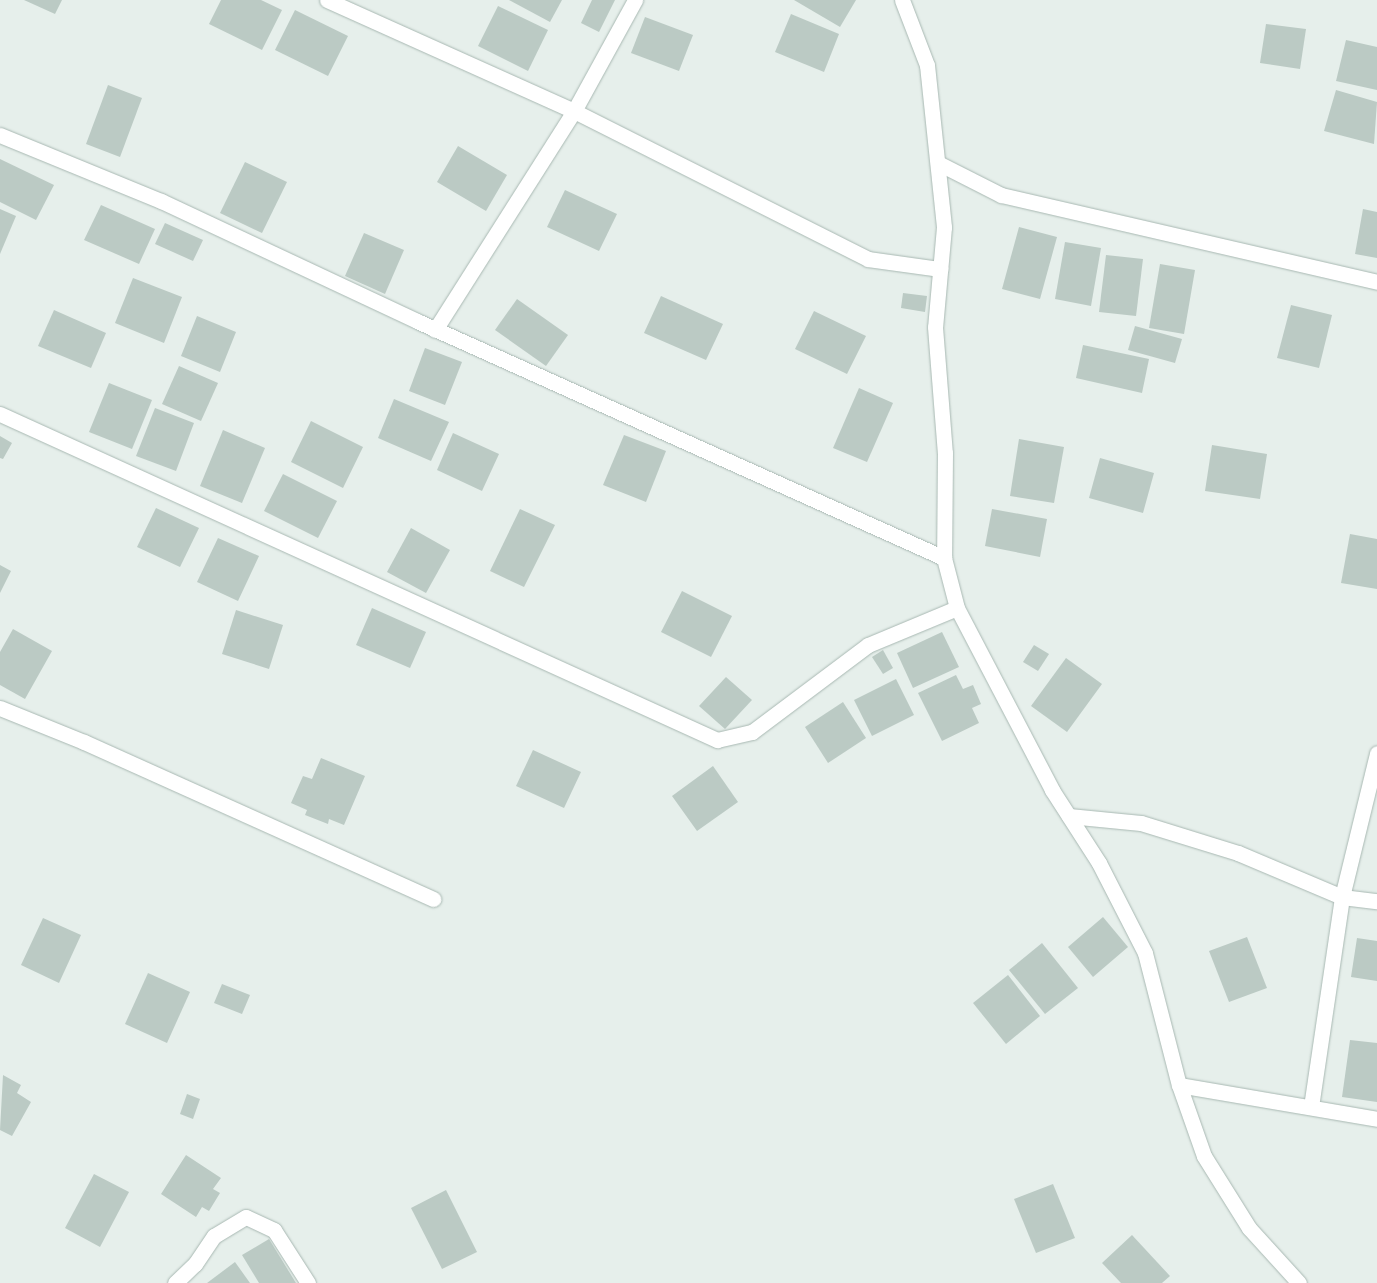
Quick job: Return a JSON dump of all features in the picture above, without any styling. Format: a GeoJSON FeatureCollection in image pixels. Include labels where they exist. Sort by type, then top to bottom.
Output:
{"type":"FeatureCollection","features":[{"type":"Feature","properties":{"kind":"street"},"geometry":{"type":"LineString","coordinates":[[327,0],[574,111],[868,259],[940,269]]}},
{"type":"Feature","properties":{"kind":"street"},"geometry":{"type":"LineString","coordinates":[[435,330],[574,111],[636,0]]}},
{"type":"Feature","properties":{"kind":"street"},"geometry":{"type":"LineString","coordinates":[[902,0],[927,65],[944,227],[935,327],[945,453],[944,558],[957,608],[1069,816],[1099,863],[1144,953],[1179,1085],[1204,1156],[1249,1228],[1299,1283]]}},
{"type":"Feature","properties":{"kind":"street"},"geometry":{"type":"LineString","coordinates":[[0,135],[161,202],[435,330],[944,558]]}},
{"type":"Feature","properties":{"kind":"street"},"geometry":{"type":"LineString","coordinates":[[938,163],[1001,195],[1377,282]]}},
{"type":"Feature","properties":{"kind":"street"},"geometry":{"type":"LineString","coordinates":[[0,414],[717,740],[752,732],[868,645],[957,608]]}},
{"type":"Feature","properties":{"kind":"street"},"geometry":{"type":"LineString","coordinates":[[0,708],[84,742],[434,899]]}},
{"type":"Feature","properties":{"kind":"street"},"geometry":{"type":"LineString","coordinates":[[1312,1107],[1342,897],[1377,753]]}},
{"type":"Feature","properties":{"kind":"street"},"geometry":{"type":"LineString","coordinates":[[1069,816],[1141,823],[1238,853],[1342,897],[1377,901]]}},
{"type":"Feature","properties":{"kind":"street"},"geometry":{"type":"LineString","coordinates":[[1179,1085],[1377,1119]]}},
{"type":"Feature","properties":{"kind":"street"},"geometry":{"type":"LineString","coordinates":[[175,1283],[195,1264],[214,1236],[246,1217],[274,1230],[308,1283]]}},
{"type":"Feature","properties":{"kind":"building"},"geometry":{"type":"Polygon","coordinates":[[[24,0],[62,0],[55,14],[24,0]]]}},
{"type":"Feature","properties":{"kind":"building"},"geometry":{"type":"Polygon","coordinates":[[[221,0],[261,0],[282,10],[262,50],[209,24],[221,0]]]}},
{"type":"Feature","properties":{"kind":"building"},"geometry":{"type":"Polygon","coordinates":[[[509,0],[562,0],[550,22],[509,0]]]}},
{"type":"Feature","properties":{"kind":"building"},"geometry":{"type":"Polygon","coordinates":[[[592,0],[615,0],[599,32],[581,23],[592,0]]]}},
{"type":"Feature","properties":{"kind":"building"},"geometry":{"type":"Polygon","coordinates":[[[794,0],[856,0],[840,27],[794,0]]]}},
{"type":"Feature","properties":{"kind":"building"},"geometry":{"type":"Polygon","coordinates":[[[498,6],[548,30],[528,71],[478,46],[498,6]]]}},
{"type":"Feature","properties":{"kind":"building"},"geometry":{"type":"Polygon","coordinates":[[[295,10],[348,36],[328,76],[275,50],[295,10]]]}},
{"type":"Feature","properties":{"kind":"building"},"geometry":{"type":"Polygon","coordinates":[[[791,14],[839,34],[824,72],[775,52],[791,14]]]}},
{"type":"Feature","properties":{"kind":"building"},"geometry":{"type":"Polygon","coordinates":[[[645,17],[693,35],[679,71],[631,53],[645,17]]]}},
{"type":"Feature","properties":{"kind":"building"},"geometry":{"type":"Polygon","coordinates":[[[1266,24],[1306,29],[1300,69],[1260,63],[1266,24]]]}},
{"type":"Feature","properties":{"kind":"building"},"geometry":{"type":"Polygon","coordinates":[[[1346,40],[1377,47],[1377,90],[1336,81],[1346,40]]]}},
{"type":"Feature","properties":{"kind":"building"},"geometry":{"type":"Polygon","coordinates":[[[108,85],[142,98],[120,157],[86,144],[108,85]]]}},
{"type":"Feature","properties":{"kind":"building"},"geometry":{"type":"Polygon","coordinates":[[[1336,90],[1377,102],[1374,144],[1324,131],[1336,90]]]}},
{"type":"Feature","properties":{"kind":"building"},"geometry":{"type":"Polygon","coordinates":[[[458,146],[507,175],[486,211],[437,182],[458,146]]]}},
{"type":"Feature","properties":{"kind":"building"},"geometry":{"type":"Polygon","coordinates":[[[0,159],[54,185],[36,220],[0,202],[0,159]]]}},
{"type":"Feature","properties":{"kind":"building"},"geometry":{"type":"Polygon","coordinates":[[[245,162],[287,182],[262,233],[220,213],[245,162]]]}},
{"type":"Feature","properties":{"kind":"building"},"geometry":{"type":"Polygon","coordinates":[[[565,190],[617,214],[599,251],[547,227],[565,190]]]}},
{"type":"Feature","properties":{"kind":"building"},"geometry":{"type":"Polygon","coordinates":[[[101,205],[155,229],[139,264],[84,240],[101,205]]]}},
{"type":"Feature","properties":{"kind":"building"},"geometry":{"type":"Polygon","coordinates":[[[0,209],[16,216],[0,254],[0,209]]]}},
{"type":"Feature","properties":{"kind":"building"},"geometry":{"type":"Polygon","coordinates":[[[1363,209],[1377,212],[1377,258],[1355,254],[1363,209]]]}},
{"type":"Feature","properties":{"kind":"building"},"geometry":{"type":"Polygon","coordinates":[[[165,223],[203,240],[193,261],[155,244],[165,223]]]}},
{"type":"Feature","properties":{"kind":"building"},"geometry":{"type":"Polygon","coordinates":[[[1019,227],[1057,237],[1040,299],[1002,289],[1019,227]]]}},
{"type":"Feature","properties":{"kind":"building"},"geometry":{"type":"Polygon","coordinates":[[[364,233],[404,250],[385,294],[345,276],[364,233]]]}},
{"type":"Feature","properties":{"kind":"building"},"geometry":{"type":"Polygon","coordinates":[[[1065,242],[1101,248],[1091,306],[1055,299],[1065,242]]]}},
{"type":"Feature","properties":{"kind":"building"},"geometry":{"type":"Polygon","coordinates":[[[1106,255],[1143,259],[1136,316],[1099,312],[1106,255]]]}},
{"type":"Feature","properties":{"kind":"building"},"geometry":{"type":"Polygon","coordinates":[[[1160,264],[1195,270],[1184,334],[1149,328],[1160,264]]]}},
{"type":"Feature","properties":{"kind":"building"},"geometry":{"type":"Polygon","coordinates":[[[133,278],[182,297],[164,343],[115,323],[133,278]]]}},
{"type":"Feature","properties":{"kind":"building"},"geometry":{"type":"Polygon","coordinates":[[[903,293],[927,296],[925,312],[901,308],[903,293]]]}},
{"type":"Feature","properties":{"kind":"building"},"geometry":{"type":"Polygon","coordinates":[[[661,296],[723,324],[706,360],[644,333],[661,296]]]}},
{"type":"Feature","properties":{"kind":"building"},"geometry":{"type":"Polygon","coordinates":[[[517,299],[568,335],[546,366],[495,330],[517,299]]]}},
{"type":"Feature","properties":{"kind":"building"},"geometry":{"type":"Polygon","coordinates":[[[1291,305],[1332,315],[1319,368],[1277,358],[1291,305]]]}},
{"type":"Feature","properties":{"kind":"building"},"geometry":{"type":"Polygon","coordinates":[[[54,310],[106,333],[91,368],[38,346],[54,310]]]}},
{"type":"Feature","properties":{"kind":"building"},"geometry":{"type":"Polygon","coordinates":[[[814,311],[866,336],[847,374],[795,349],[814,311]]]}},
{"type":"Feature","properties":{"kind":"building"},"geometry":{"type":"Polygon","coordinates":[[[197,316],[236,332],[220,372],[181,356],[197,316]]]}},
{"type":"Feature","properties":{"kind":"building"},"geometry":{"type":"Polygon","coordinates":[[[1135,326],[1182,339],[1175,363],[1128,350],[1135,326]]]}},
{"type":"Feature","properties":{"kind":"building"},"geometry":{"type":"Polygon","coordinates":[[[1083,345],[1149,359],[1142,393],[1076,378],[1083,345]]]}},
{"type":"Feature","properties":{"kind":"building"},"geometry":{"type":"Polygon","coordinates":[[[425,348],[462,362],[445,405],[409,391],[425,348]]]}},
{"type":"Feature","properties":{"kind":"building"},"geometry":{"type":"Polygon","coordinates":[[[179,366],[218,383],[201,421],[162,404],[179,366]]]}},
{"type":"Feature","properties":{"kind":"building"},"geometry":{"type":"Polygon","coordinates":[[[109,383],[152,400],[132,449],[89,432],[109,383]]]}},
{"type":"Feature","properties":{"kind":"building"},"geometry":{"type":"Polygon","coordinates":[[[859,388],[893,403],[867,462],[833,448],[859,388]]]}},
{"type":"Feature","properties":{"kind":"building"},"geometry":{"type":"Polygon","coordinates":[[[394,399],[449,422],[431,461],[378,438],[394,399]]]}},
{"type":"Feature","properties":{"kind":"building"},"geometry":{"type":"Polygon","coordinates":[[[155,408],[194,423],[176,471],[136,456],[155,408]]]}},
{"type":"Feature","properties":{"kind":"building"},"geometry":{"type":"Polygon","coordinates":[[[311,421],[363,447],[343,488],[291,462],[311,421]]]}},
{"type":"Feature","properties":{"kind":"building"},"geometry":{"type":"Polygon","coordinates":[[[223,430],[265,448],[242,503],[200,486],[223,430]]]}},
{"type":"Feature","properties":{"kind":"building"},"geometry":{"type":"Polygon","coordinates":[[[453,433],[499,454],[482,491],[437,470],[453,433]]]}},
{"type":"Feature","properties":{"kind":"building"},"geometry":{"type":"Polygon","coordinates":[[[624,435],[666,451],[646,502],[603,485],[624,435]]]}},
{"type":"Feature","properties":{"kind":"building"},"geometry":{"type":"Polygon","coordinates":[[[0,436],[12,443],[3,459],[0,458],[0,436]]]}},
{"type":"Feature","properties":{"kind":"building"},"geometry":{"type":"Polygon","coordinates":[[[1019,439],[1064,447],[1054,503],[1010,496],[1019,439]]]}},
{"type":"Feature","properties":{"kind":"building"},"geometry":{"type":"Polygon","coordinates":[[[1212,445],[1267,454],[1260,499],[1205,491],[1212,445]]]}},
{"type":"Feature","properties":{"kind":"building"},"geometry":{"type":"Polygon","coordinates":[[[1100,458],[1154,473],[1143,513],[1089,498],[1100,458]]]}},
{"type":"Feature","properties":{"kind":"building"},"geometry":{"type":"Polygon","coordinates":[[[283,474],[337,501],[318,538],[264,511],[283,474]]]}},
{"type":"Feature","properties":{"kind":"building"},"geometry":{"type":"Polygon","coordinates":[[[156,508],[199,528],[180,567],[137,547],[156,508]]]}},
{"type":"Feature","properties":{"kind":"building"},"geometry":{"type":"Polygon","coordinates":[[[520,509],[555,525],[524,587],[490,571],[520,509]]]}},
{"type":"Feature","properties":{"kind":"building"},"geometry":{"type":"Polygon","coordinates":[[[992,509],[1047,519],[1040,557],[985,546],[992,509]]]}},
{"type":"Feature","properties":{"kind":"building"},"geometry":{"type":"Polygon","coordinates":[[[411,528],[450,550],[426,593],[387,572],[411,528]]]}},
{"type":"Feature","properties":{"kind":"building"},"geometry":{"type":"Polygon","coordinates":[[[1350,534],[1377,539],[1377,589],[1341,583],[1350,534]]]}},
{"type":"Feature","properties":{"kind":"building"},"geometry":{"type":"Polygon","coordinates":[[[218,538],[259,556],[238,601],[197,582],[218,538]]]}},
{"type":"Feature","properties":{"kind":"building"},"geometry":{"type":"Polygon","coordinates":[[[0,565],[11,571],[0,593],[0,565]]]}},
{"type":"Feature","properties":{"kind":"building"},"geometry":{"type":"Polygon","coordinates":[[[682,591],[732,616],[711,657],[661,632],[682,591]]]}},
{"type":"Feature","properties":{"kind":"building"},"geometry":{"type":"Polygon","coordinates":[[[372,608],[426,632],[410,668],[356,645],[372,608]]]}},
{"type":"Feature","properties":{"kind":"building"},"geometry":{"type":"Polygon","coordinates":[[[236,610],[283,625],[269,669],[222,654],[236,610]]]}},
{"type":"Feature","properties":{"kind":"building"},"geometry":{"type":"Polygon","coordinates":[[[13,629],[52,651],[25,699],[0,685],[0,652],[13,629]]]}},
{"type":"Feature","properties":{"kind":"building"},"geometry":{"type":"Polygon","coordinates":[[[942,632],[959,667],[913,688],[897,653],[942,632]]]}},
{"type":"Feature","properties":{"kind":"building"},"geometry":{"type":"Polygon","coordinates":[[[1034,645],[1049,654],[1038,671],[1023,662],[1034,645]]]}},
{"type":"Feature","properties":{"kind":"building"},"geometry":{"type":"Polygon","coordinates":[[[883,650],[893,668],[883,674],[872,657],[883,650]]]}},
{"type":"Feature","properties":{"kind":"building"},"geometry":{"type":"Polygon","coordinates":[[[1066,658],[1102,684],[1067,732],[1031,706],[1066,658]]]}},
{"type":"Feature","properties":{"kind":"building"},"geometry":{"type":"Polygon","coordinates":[[[956,675],[963,689],[973,685],[981,704],[972,708],[979,723],[942,741],[918,693],[956,675]]]}},
{"type":"Feature","properties":{"kind":"building"},"geometry":{"type":"Polygon","coordinates":[[[726,677],[752,700],[725,729],[699,706],[726,677]]]}},
{"type":"Feature","properties":{"kind":"building"},"geometry":{"type":"Polygon","coordinates":[[[896,679],[914,715],[872,736],[854,700],[896,679]]]}},
{"type":"Feature","properties":{"kind":"building"},"geometry":{"type":"Polygon","coordinates":[[[843,702],[866,738],[828,763],[805,727],[843,702]]]}},
{"type":"Feature","properties":{"kind":"building"},"geometry":{"type":"Polygon","coordinates":[[[533,750],[581,772],[564,808],[516,786],[533,750]]]}},
{"type":"Feature","properties":{"kind":"building"},"geometry":{"type":"Polygon","coordinates":[[[321,758],[365,776],[344,825],[329,819],[328,824],[305,815],[307,810],[291,803],[303,776],[312,779],[321,758]]]}},
{"type":"Feature","properties":{"kind":"building"},"geometry":{"type":"Polygon","coordinates":[[[713,766],[738,802],[697,831],[672,796],[713,766]]]}},
{"type":"Feature","properties":{"kind":"building"},"geometry":{"type":"Polygon","coordinates":[[[1103,917],[1128,947],[1093,977],[1068,947],[1103,917]]]}},
{"type":"Feature","properties":{"kind":"building"},"geometry":{"type":"Polygon","coordinates":[[[43,918],[81,935],[59,983],[21,965],[43,918]]]}},
{"type":"Feature","properties":{"kind":"building"},"geometry":{"type":"Polygon","coordinates":[[[1247,937],[1267,988],[1229,1002],[1209,951],[1247,937]]]}},
{"type":"Feature","properties":{"kind":"building"},"geometry":{"type":"Polygon","coordinates":[[[1357,938],[1377,941],[1377,981],[1351,977],[1357,938]]]}},
{"type":"Feature","properties":{"kind":"building"},"geometry":{"type":"Polygon","coordinates":[[[1042,943],[1078,988],[1045,1014],[1009,970],[1042,943]]]}},
{"type":"Feature","properties":{"kind":"building"},"geometry":{"type":"Polygon","coordinates":[[[148,973],[190,992],[167,1043],[125,1024],[148,973]]]}},
{"type":"Feature","properties":{"kind":"building"},"geometry":{"type":"Polygon","coordinates":[[[1008,975],[1040,1016],[1006,1044],[973,1003],[1008,975]]]}},
{"type":"Feature","properties":{"kind":"building"},"geometry":{"type":"Polygon","coordinates":[[[222,984],[250,995],[242,1014],[214,1003],[222,984]]]}},
{"type":"Feature","properties":{"kind":"building"},"geometry":{"type":"Polygon","coordinates":[[[1350,1040],[1377,1043],[1377,1102],[1342,1097],[1350,1040]]]}},
{"type":"Feature","properties":{"kind":"building"},"geometry":{"type":"Polygon","coordinates":[[[3,1075],[21,1085],[17,1093],[31,1102],[12,1136],[0,1130],[3,1075]]]}},
{"type":"Feature","properties":{"kind":"building"},"geometry":{"type":"Polygon","coordinates":[[[187,1094],[200,1099],[193,1119],[180,1114],[187,1094]]]}},
{"type":"Feature","properties":{"kind":"building"},"geometry":{"type":"Polygon","coordinates":[[[186,1155],[221,1178],[213,1189],[220,1193],[209,1211],[202,1207],[196,1217],[161,1194],[186,1155]]]}},
{"type":"Feature","properties":{"kind":"building"},"geometry":{"type":"Polygon","coordinates":[[[94,1174],[129,1192],[100,1247],[65,1228],[94,1174]]]}},
{"type":"Feature","properties":{"kind":"building"},"geometry":{"type":"Polygon","coordinates":[[[1053,1184],[1075,1238],[1036,1253],[1014,1199],[1053,1184]]]}},
{"type":"Feature","properties":{"kind":"building"},"geometry":{"type":"Polygon","coordinates":[[[446,1190],[477,1252],[442,1269],[411,1208],[446,1190]]]}},
{"type":"Feature","properties":{"kind":"building"},"geometry":{"type":"Polygon","coordinates":[[[1132,1235],[1170,1276],[1162,1283],[1121,1283],[1102,1263],[1132,1235]]]}},
{"type":"Feature","properties":{"kind":"building"},"geometry":{"type":"Polygon","coordinates":[[[269,1239],[296,1283],[259,1283],[242,1255],[269,1239]]]}},
{"type":"Feature","properties":{"kind":"building"},"geometry":{"type":"Polygon","coordinates":[[[235,1262],[250,1283],[207,1283],[235,1262]]]}}]}
